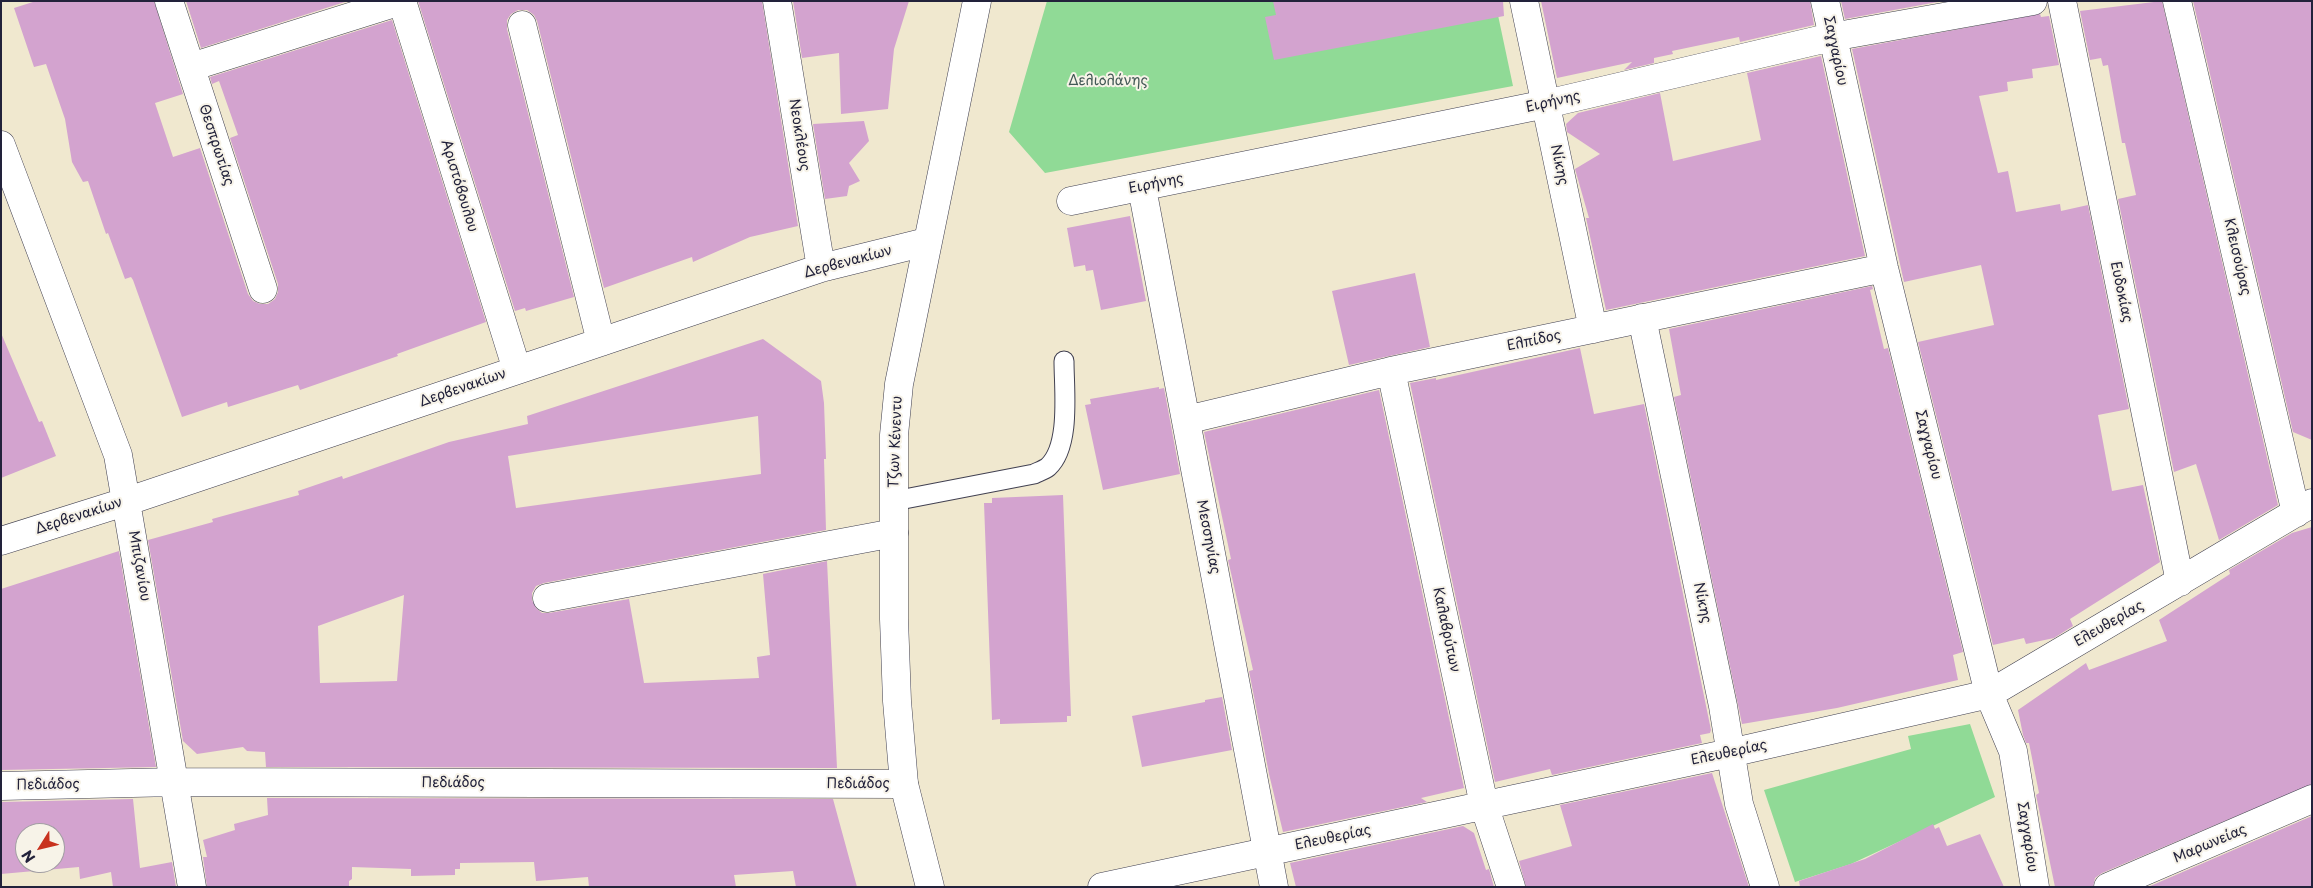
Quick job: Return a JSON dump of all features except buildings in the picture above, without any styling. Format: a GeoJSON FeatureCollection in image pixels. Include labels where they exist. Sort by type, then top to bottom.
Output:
{"type":"FeatureCollection","features":[{"type":"Feature","properties":{"kind":"street","name":"Θεσπρωτίας"},"geometry":{"type":"LineString","coordinates":[[169,1],[262,289]]}},
{"type":"Feature","properties":{"kind":"street"},"geometry":{"type":"LineString","coordinates":[[191,67],[401,1]]}},
{"type":"Feature","properties":{"kind":"street","name":"Αριστόβουλου"},"geometry":{"type":"LineString","coordinates":[[401,1],[517,370]]}},
{"type":"Feature","properties":{"kind":"street","name":"Νεοκλέους"},"geometry":{"type":"LineString","coordinates":[[777,1],[821,268]]}},
{"type":"Feature","properties":{"kind":"street","name":"Τζων Κένεντυ"},"geometry":{"type":"LineString","coordinates":[[930,887],[904,784],[895,646],[894,435],[898,384],[976,1]]}},
{"type":"Feature","properties":{"kind":"street","name":"Νίκης"},"geometry":{"type":"LineString","coordinates":[[1524,1],[1593,329]]}},
{"type":"Feature","properties":{"kind":"street","name":"Σαγγαρίου"},"geometry":{"type":"LineString","coordinates":[[1825,1],[1884,268],[1989,694],[2013,752],[2035,887]]}},
{"type":"Feature","properties":{"kind":"street","name":"Ειρήνης"},"geometry":{"type":"LineString","coordinates":[[1071,200],[1142,188],[1546,104],[1832,37],[2033,1]]}},
{"type":"Feature","properties":{"kind":"street","name":"Ευδοκίας"},"geometry":{"type":"LineString","coordinates":[[2062,1],[2180,582]]}},
{"type":"Feature","properties":{"kind":"street","name":"Κλεισούρας"},"geometry":{"type":"LineString","coordinates":[[2177,1],[2304,508]]}},
{"type":"Feature","properties":{"kind":"street"},"geometry":{"type":"LineString","coordinates":[[522,25],[601,342]]}},
{"type":"Feature","properties":{"kind":"street","name":"Μπιζανίου"},"geometry":{"type":"LineString","coordinates":[[1,145],[118,455],[128,501],[192,887]]}},
{"type":"Feature","properties":{"kind":"street","name":"Μεσσηνίας"},"geometry":{"type":"LineString","coordinates":[[1142,188],[1274,887]]}},
{"type":"Feature","properties":{"kind":"street","name":"Δερβενακίων"},"geometry":{"type":"LineString","coordinates":[[1,541],[128,501],[821,268],[926,242]]}},
{"type":"Feature","properties":{"kind":"street","name":"Ελπίδος"},"geometry":{"type":"LineString","coordinates":[[1186,420],[1391,371],[1884,268]]}},
{"type":"Feature","properties":{"kind":"street","name":"Νίκης"},"geometry":{"type":"LineString","coordinates":[[1642,318],[1723,706],[1739,804],[1765,887]]}},
{"type":"Feature","properties":{"kind":"street","name":"Καλαβρύτων"},"geometry":{"type":"LineString","coordinates":[[1391,371],[1484,805],[1511,887]]}},
{"type":"Feature","properties":{"kind":"street","name":"Ελευθερίας"},"geometry":{"type":"LineString","coordinates":[[1102,887],[1730,753],[1989,694],[2304,508]]}},
{"type":"Feature","properties":{"kind":"street"},"geometry":{"type":"LineString","coordinates":[[547,598],[894,533]]}},
{"type":"Feature","properties":{"kind":"street","name":"Πεδιάδος"},"geometry":{"type":"LineString","coordinates":[[1,786],[176,782],[904,784]]}},
{"type":"Feature","properties":{"kind":"street","name":"Μαρωνείας"},"geometry":{"type":"LineString","coordinates":[[2108,887],[2288,811],[2312,799]]}},
{"type":"Feature","properties":{"kind":"lane"},"geometry":{"type":"LineString","coordinates":[[894,501],[1034,474],[1047,468],[1058,453],[1063,436],[1064,361]]}},
{"type":"Feature","properties":{"kind":"green space","name":"Δελιολάνης"},"geometry":{"type":"Polygon","coordinates":[[[1047,1],[1495,1],[1513,86],[1045,173],[1009,132],[1047,1]]]}},
{"type":"Feature","properties":{"kind":"green space"},"geometry":{"type":"Polygon","coordinates":[[[1970,724],[1995,797],[1851,864],[1795,882],[1764,790],[1911,749],[1908,736],[1970,724]]]}}]}
